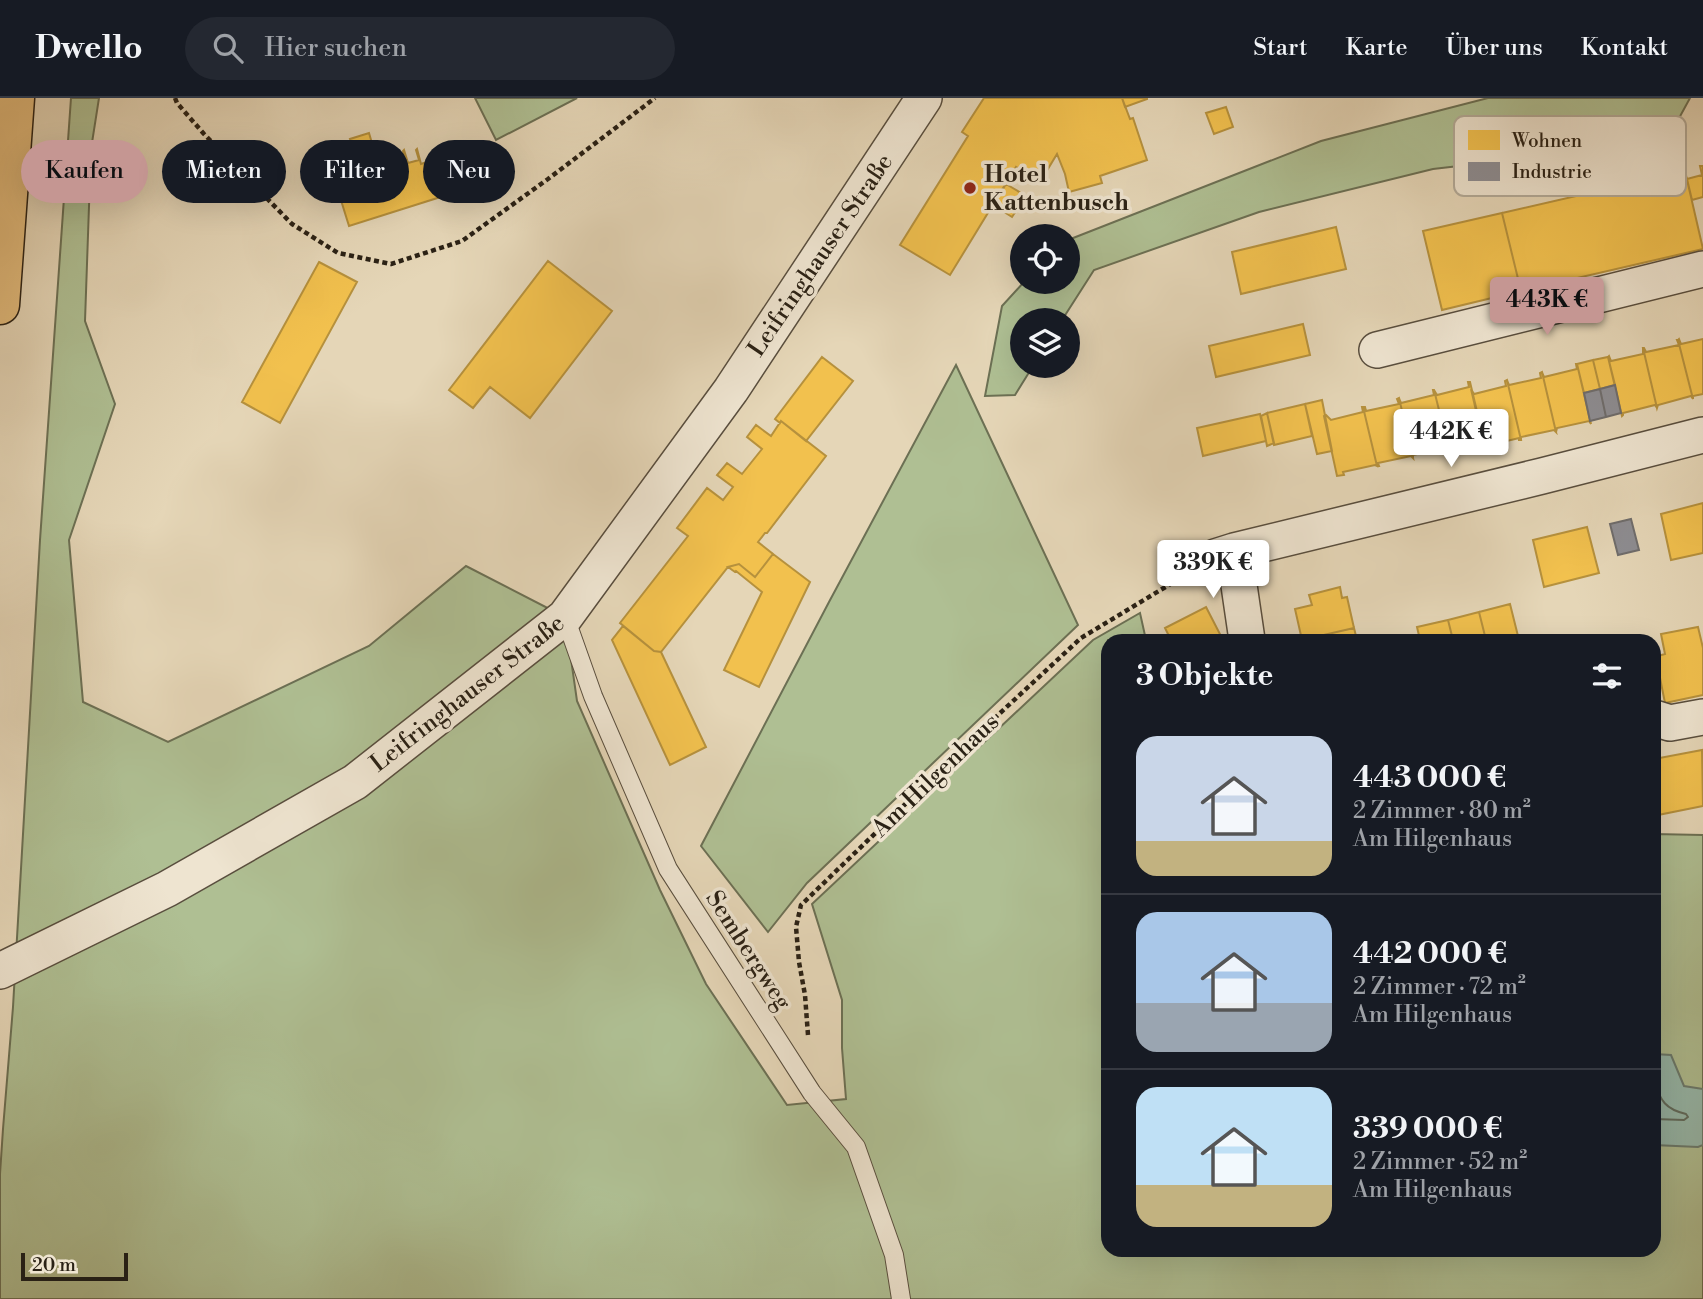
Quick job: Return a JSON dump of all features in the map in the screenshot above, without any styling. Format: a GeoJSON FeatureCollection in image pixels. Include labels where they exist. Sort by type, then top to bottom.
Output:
{"type":"FeatureCollection","features":[{"type":"Feature","properties":{"kind":"highway"},"geometry":{"type":"LineString","coordinates":[[0,305],[15,98]]}},
{"type":"Feature","properties":{"kind":"street","name":"Leifringhauser Straße"},"geometry":{"type":"LineString","coordinates":[[0,971],[167,889],[355,782],[565,617],[731,390],[924,98]]}},
{"type":"Feature","properties":{"kind":"street"},"geometry":{"type":"LineString","coordinates":[[1377,350],[1703,269]]}},
{"type":"Feature","properties":{"kind":"street"},"geometry":{"type":"LineString","coordinates":[[1245,634],[1224,554],[1703,435]]}},
{"type":"Feature","properties":{"kind":"street"},"geometry":{"type":"LineString","coordinates":[[1661,720],[1671,723],[1703,717]]}},
{"type":"Feature","properties":{"kind":"lane","name":"Sembergweg"},"geometry":{"type":"LineString","coordinates":[[565,617],[593,696],[668,869],[812,1093],[856,1146],[894,1255],[901,1299]]}},
{"type":"Feature","properties":{"kind":"path"},"geometry":{"type":"LineString","coordinates":[[175,98],[204,134],[292,224],[338,253],[391,264],[463,241],[655,98]]}},
{"type":"Feature","properties":{"kind":"path","name":"Am Hilgenhaus"},"geometry":{"type":"LineString","coordinates":[[812,1093],[805,995],[796,927],[801,905],[1081,638],[1224,554]]}},
{"type":"Feature","properties":{"kind":"shaded area"},"geometry":{"type":"Polygon","coordinates":[[[71,98],[99,98],[92,140],[68,140],[71,98]]]}},
{"type":"Feature","properties":{"kind":"shaded area"},"geometry":{"type":"Polygon","coordinates":[[[475,98],[577,98],[496,140],[475,98]]]}},
{"type":"Feature","properties":{"kind":"shaded area"},"geometry":{"type":"Polygon","coordinates":[[[1488,98],[1690,98],[1680,116],[1454,116],[1454,167],[1433,169],[1259,212],[1094,270],[1080,292],[1080,235],[1321,141],[1488,98]]]}},
{"type":"Feature","properties":{"kind":"shaded area"},"geometry":{"type":"Polygon","coordinates":[[[64,203],[89,203],[85,321],[115,404],[69,540],[83,702],[168,742],[369,646],[466,566],[565,617],[577,701],[660,890],[706,984],[787,1105],[846,1099],[842,1000],[812,904],[1101,635],[1101,1257],[1661,1257],[1661,834],[1703,835],[1703,1299],[0,1299],[0,1174],[13,1007],[40,540],[64,203]]]}},
{"type":"Feature","properties":{"kind":"shaded area"},"geometry":{"type":"Polygon","coordinates":[[[1013,294],[1079,294],[1070,308],[1010,308],[1010,378],[1026,378],[1015,395],[985,396],[1002,306],[1013,294]]]}},
{"type":"Feature","properties":{"kind":"shaded area"},"geometry":{"type":"Polygon","coordinates":[[[956,365],[1078,625],[807,883],[768,932],[701,846],[956,365]]]}},
{"type":"Feature","properties":{"kind":"shaded area"},"geometry":{"type":"Polygon","coordinates":[[[1140,613],[1145,634],[1103,634],[1140,613]]]}},
{"type":"Feature","properties":{"kind":"water"},"geometry":{"type":"Polygon","coordinates":[[[1661,1054],[1671,1055],[1684,1086],[1703,1089],[1703,1145],[1661,1145],[1661,1054]]]}},
{"type":"Feature","properties":{"kind":"building: Wohnen","name":"Hotel Kattenbusch"},"geometry":{"type":"Polygon","coordinates":[[[984,98],[1122,98],[1130,119],[1133,118],[1147,160],[1100,176],[1102,183],[1069,192],[1057,154],[1040,182],[1016,167],[950,275],[900,245],[968,136],[962,132],[984,98]]]}},
{"type":"Feature","properties":{"kind":"building: Wohnen"},"geometry":{"type":"Polygon","coordinates":[[[1122,98],[1147,98],[1147,99],[1125,107],[1122,98]]]}},
{"type":"Feature","properties":{"kind":"building: Wohnen"},"geometry":{"type":"Polygon","coordinates":[[[1226,107],[1233,127],[1214,134],[1206,113],[1226,107]]]}},
{"type":"Feature","properties":{"kind":"building: Wohnen"},"geometry":{"type":"Polygon","coordinates":[[[369,133],[371,140],[350,140],[369,133]]]}},
{"type":"Feature","properties":{"kind":"building: Wohnen"},"geometry":{"type":"Polygon","coordinates":[[[417,149],[421,164],[423,163],[423,203],[349,226],[342,203],[409,203],[409,163],[419,160],[417,149]]]}},
{"type":"Feature","properties":{"kind":"building: Wohnen"},"geometry":{"type":"Polygon","coordinates":[[[1700,166],[1703,166],[1703,197],[1692,200],[1687,179],[1702,175],[1700,166]]]}},
{"type":"Feature","properties":{"kind":"building: Wohnen"},"geometry":{"type":"Polygon","coordinates":[[[1686,175],[1703,249],[1521,291],[1502,213],[1576,196],[1686,196],[1686,175]]]}},
{"type":"Feature","properties":{"kind":"building: Wohnen"},"geometry":{"type":"Polygon","coordinates":[[[1006,184],[1026,196],[1012,217],[993,205],[1006,184]]]}},
{"type":"Feature","properties":{"kind":"building: Wohnen"},"geometry":{"type":"Polygon","coordinates":[[[1502,213],[1521,291],[1442,310],[1423,231],[1502,213]]]}},
{"type":"Feature","properties":{"kind":"building: Wohnen"},"geometry":{"type":"Polygon","coordinates":[[[1336,227],[1346,269],[1241,294],[1232,252],[1336,227]]]}},
{"type":"Feature","properties":{"kind":"building: Wohnen"},"geometry":{"type":"Polygon","coordinates":[[[548,261],[612,311],[530,418],[490,387],[473,408],[449,390],[548,261]]]}},
{"type":"Feature","properties":{"kind":"building: Wohnen"},"geometry":{"type":"Polygon","coordinates":[[[319,262],[357,282],[280,423],[242,402],[319,262]]]}},
{"type":"Feature","properties":{"kind":"building: Wohnen"},"geometry":{"type":"Polygon","coordinates":[[[1303,324],[1310,355],[1216,377],[1209,346],[1303,324]]]}},
{"type":"Feature","properties":{"kind":"building: Wohnen"},"geometry":{"type":"Polygon","coordinates":[[[1703,339],[1703,394],[1693,396],[1693,399],[1678,340],[1681,344],[1703,339]]]}},
{"type":"Feature","properties":{"kind":"building: Wohnen"},"geometry":{"type":"Polygon","coordinates":[[[1678,340],[1693,399],[1691,396],[1658,405],[1657,408],[1643,348],[1646,352],[1679,345],[1678,340]]]}},
{"type":"Feature","properties":{"kind":"building: Wohnen"},"geometry":{"type":"Polygon","coordinates":[[[1643,348],[1657,408],[1655,405],[1623,413],[1622,416],[1608,357],[1611,361],[1643,354],[1643,348]]]}},
{"type":"Feature","properties":{"kind":"building: Wohnen"},"geometry":{"type":"Polygon","coordinates":[[[822,357],[853,381],[806,441],[775,419],[822,357]]]}},
{"type":"Feature","properties":{"kind":"building: Wohnen"},"geometry":{"type":"Polygon","coordinates":[[[1608,357],[1615,385],[1600,389],[1593,360],[1608,357]]]}},
{"type":"Feature","properties":{"kind":"building: Wohnen"},"geometry":{"type":"Polygon","coordinates":[[[1593,360],[1600,389],[1584,393],[1577,364],[1593,360]]]}},
{"type":"Feature","properties":{"kind":"building: Wohnen"},"geometry":{"type":"Polygon","coordinates":[[[1576,364],[1591,424],[1589,421],[1557,428],[1556,432],[1542,372],[1544,377],[1577,369],[1576,364]]]}},
{"type":"Feature","properties":{"kind":"building: Wohnen"},"geometry":{"type":"Polygon","coordinates":[[[1542,372],[1556,432],[1554,430],[1521,437],[1521,440],[1507,380],[1509,385],[1541,378],[1542,372]]]}},
{"type":"Feature","properties":{"kind":"building: Wohnen"},"geometry":{"type":"Polygon","coordinates":[[[1507,380],[1521,440],[1519,438],[1486,446],[1485,449],[1471,389],[1474,394],[1506,386],[1507,380]]]}},
{"type":"Feature","properties":{"kind":"building: Wohnen"},"geometry":{"type":"Polygon","coordinates":[[[1468,382],[1484,441],[1481,439],[1449,447],[1449,450],[1434,390],[1437,395],[1469,387],[1468,382]]]}},
{"type":"Feature","properties":{"kind":"building: Wohnen"},"geometry":{"type":"Polygon","coordinates":[[[1433,390],[1449,450],[1446,447],[1413,455],[1413,458],[1399,398],[1401,403],[1434,395],[1433,390]]]}},
{"type":"Feature","properties":{"kind":"building: Wohnen"},"geometry":{"type":"Polygon","coordinates":[[[1399,398],[1413,458],[1411,456],[1378,463],[1377,466],[1363,407],[1366,411],[1399,404],[1399,398]]]}},
{"type":"Feature","properties":{"kind":"building: Wohnen"},"geometry":{"type":"Polygon","coordinates":[[[1322,400],[1332,451],[1317,454],[1305,404],[1322,400]]]}},
{"type":"Feature","properties":{"kind":"building: Wohnen"},"geometry":{"type":"Polygon","coordinates":[[[1305,404],[1312,436],[1274,445],[1267,413],[1305,404]]]}},
{"type":"Feature","properties":{"kind":"building: Wohnen"},"geometry":{"type":"Polygon","coordinates":[[[1362,407],[1377,466],[1343,472],[1344,475],[1337,476],[1324,416],[1331,420],[1363,412],[1362,407]]]}},
{"type":"Feature","properties":{"kind":"building: Wohnen"},"geometry":{"type":"Polygon","coordinates":[[[1267,413],[1274,443],[1267,446],[1261,416],[1267,413]]]}},
{"type":"Feature","properties":{"kind":"building: Wohnen"},"geometry":{"type":"Polygon","coordinates":[[[1260,414],[1266,441],[1203,456],[1197,428],[1260,414]]]}},
{"type":"Feature","properties":{"kind":"building: Wohnen"},"geometry":{"type":"Polygon","coordinates":[[[781,421],[826,456],[758,542],[773,554],[755,577],[739,564],[728,567],[661,652],[654,651],[620,623],[688,536],[677,528],[707,488],[723,500],[733,487],[717,475],[727,463],[742,474],[762,449],[747,437],[756,425],[771,436],[781,421]]]}},
{"type":"Feature","properties":{"kind":"building: Wohnen"},"geometry":{"type":"Polygon","coordinates":[[[1703,503],[1703,553],[1671,560],[1661,514],[1703,503]]]}},
{"type":"Feature","properties":{"kind":"building: Wohnen"},"geometry":{"type":"Polygon","coordinates":[[[1587,527],[1599,573],[1544,587],[1533,540],[1587,527]]]}},
{"type":"Feature","properties":{"kind":"building: Wohnen"},"geometry":{"type":"Polygon","coordinates":[[[773,554],[810,582],[759,687],[724,670],[762,592],[728,567],[739,564],[755,577],[773,554]]]}},
{"type":"Feature","properties":{"kind":"building: Wohnen"},"geometry":{"type":"Polygon","coordinates":[[[1340,587],[1342,598],[1347,597],[1354,628],[1328,634],[1301,634],[1295,609],[1312,605],[1309,595],[1340,587]]]}},
{"type":"Feature","properties":{"kind":"building: Wohnen"},"geometry":{"type":"Polygon","coordinates":[[[1510,604],[1518,634],[1484,634],[1479,612],[1510,604]]]}},
{"type":"Feature","properties":{"kind":"building: Wohnen"},"geometry":{"type":"Polygon","coordinates":[[[1206,607],[1220,634],[1168,634],[1165,628],[1206,607]]]}},
{"type":"Feature","properties":{"kind":"building: Wohnen"},"geometry":{"type":"Polygon","coordinates":[[[1479,612],[1484,634],[1452,634],[1448,620],[1479,612]]]}},
{"type":"Feature","properties":{"kind":"building: Wohnen"},"geometry":{"type":"Polygon","coordinates":[[[1448,620],[1452,634],[1419,634],[1417,627],[1448,620]]]}},
{"type":"Feature","properties":{"kind":"building: Wohnen"},"geometry":{"type":"Polygon","coordinates":[[[623,626],[654,651],[661,652],[706,747],[670,765],[612,640],[623,626]]]}},
{"type":"Feature","properties":{"kind":"building: Wohnen"},"geometry":{"type":"Polygon","coordinates":[[[1698,627],[1703,648],[1703,695],[1665,703],[1661,683],[1661,655],[1665,654],[1661,634],[1698,627]]]}},
{"type":"Feature","properties":{"kind":"building: Wohnen"},"geometry":{"type":"Polygon","coordinates":[[[1354,628],[1356,634],[1328,634],[1354,628]]]}},
{"type":"Feature","properties":{"kind":"building: Wohnen"},"geometry":{"type":"Polygon","coordinates":[[[1702,750],[1703,806],[1661,814],[1661,758],[1702,750]]]}},
{"type":"Feature","properties":{"kind":"building: Industrie"},"geometry":{"type":"Polygon","coordinates":[[[1615,385],[1621,413],[1606,417],[1600,389],[1615,385]]]}},
{"type":"Feature","properties":{"kind":"building: Industrie"},"geometry":{"type":"Polygon","coordinates":[[[1600,389],[1606,417],[1590,421],[1584,393],[1600,389]]]}},
{"type":"Feature","properties":{"kind":"building: Industrie"},"geometry":{"type":"Polygon","coordinates":[[[1631,519],[1639,550],[1618,555],[1610,524],[1631,519]]]}},
{"type":"Feature","properties":{"kind":"place","name":"Hotel Kattenbusch"},"geometry":{"type":"Point","coordinates":[970,188]}}]}
